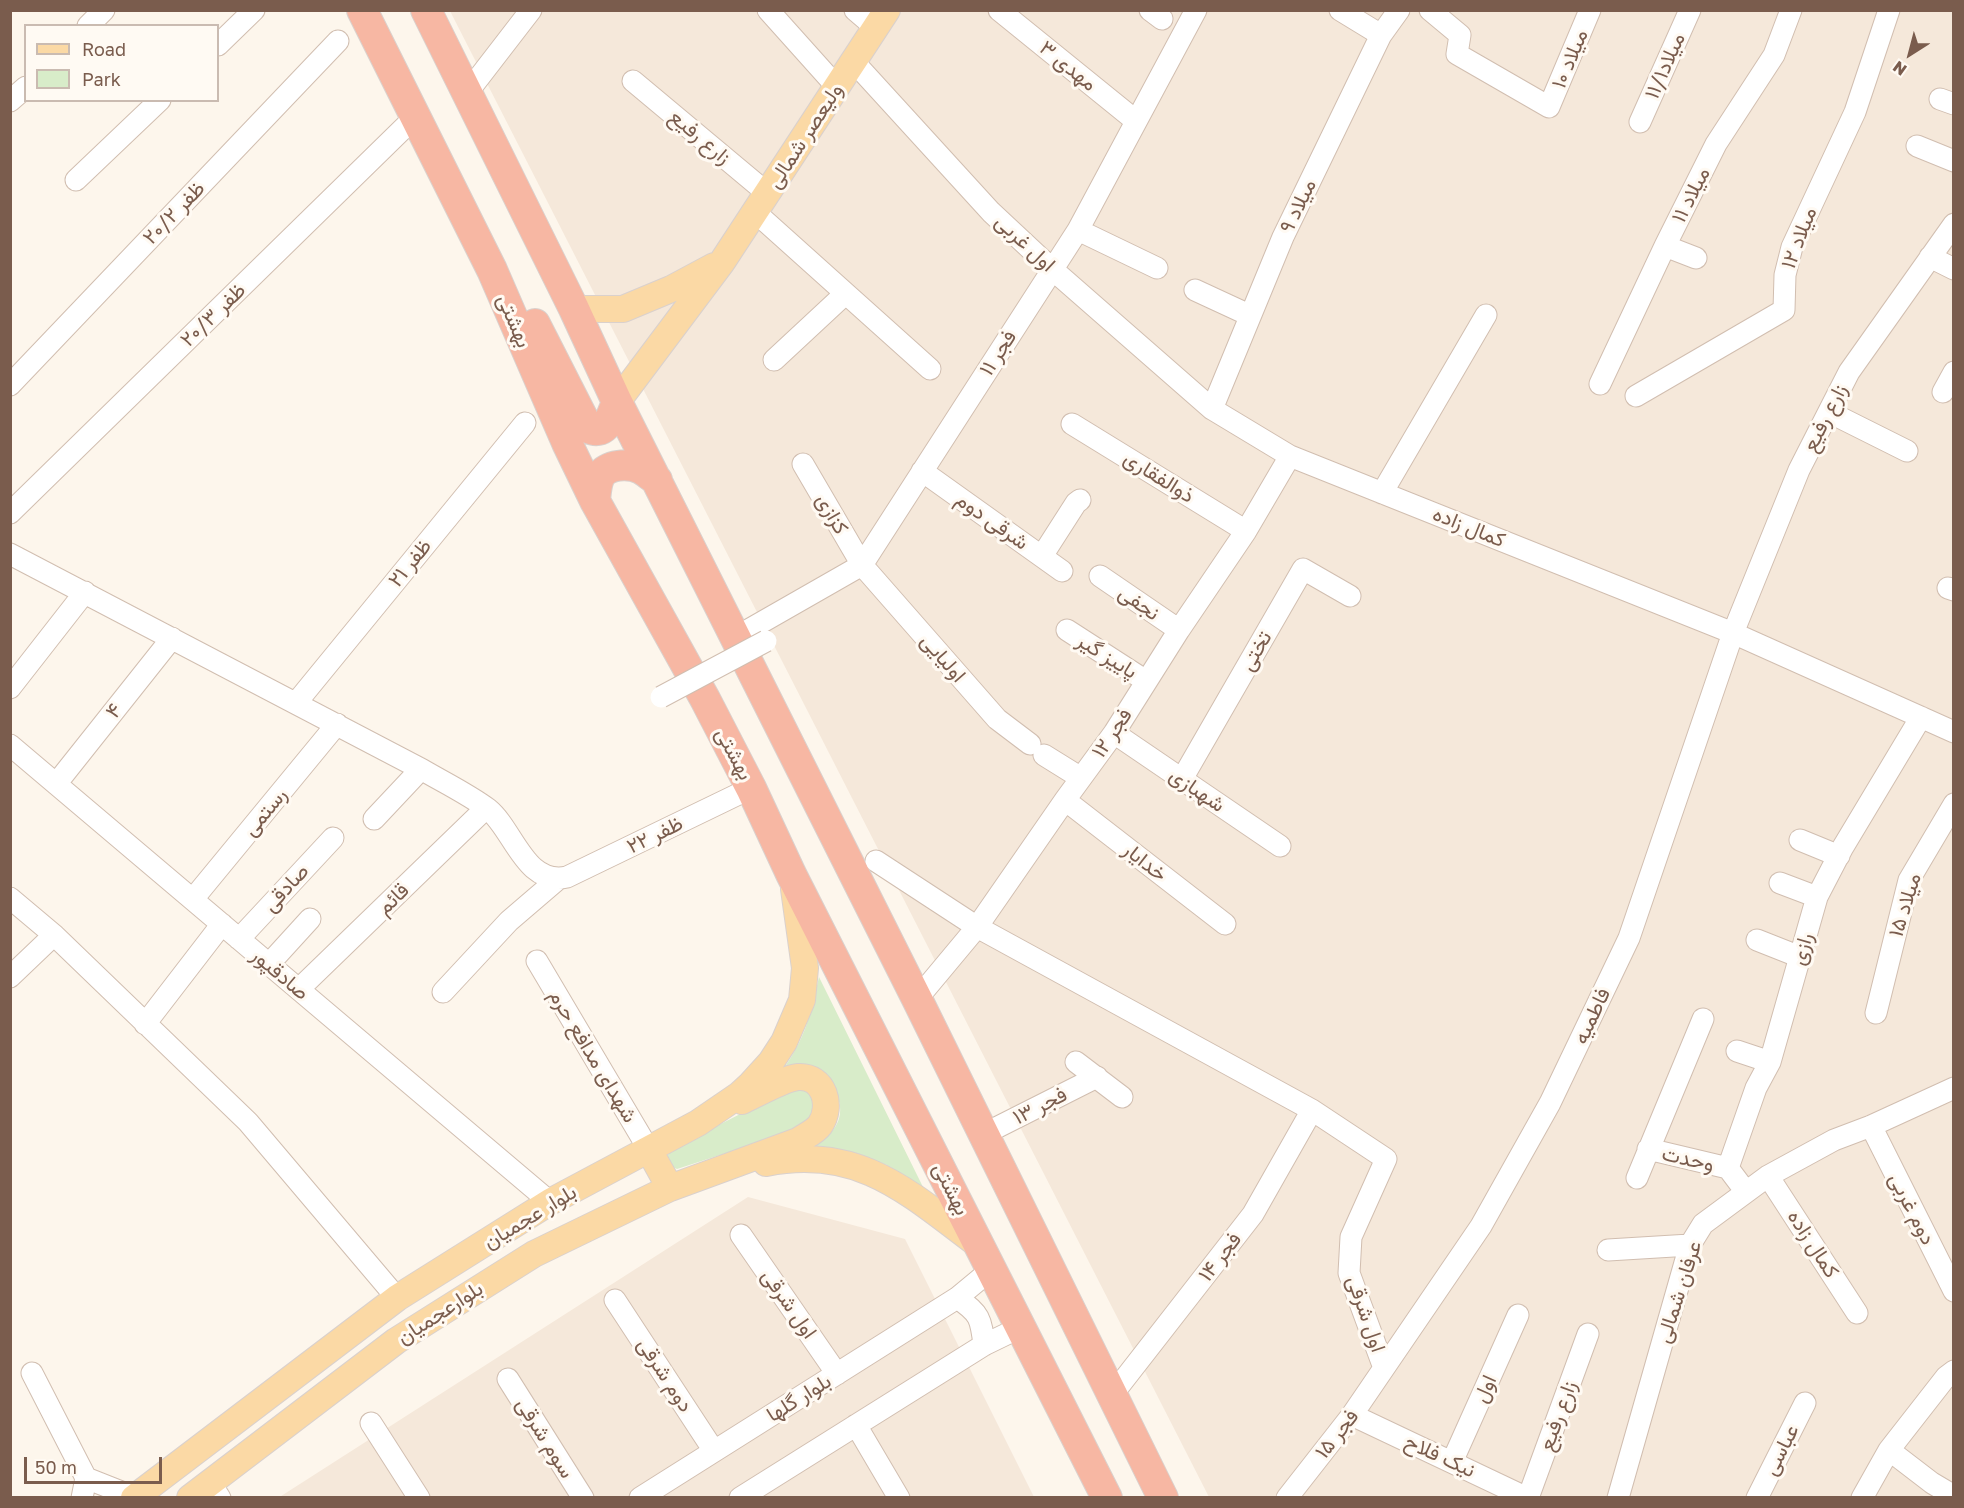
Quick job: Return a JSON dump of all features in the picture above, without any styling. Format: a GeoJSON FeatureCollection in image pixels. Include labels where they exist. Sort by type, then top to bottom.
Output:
{"type":"FeatureCollection","features":[{"type":"Feature","properties":{"kind":"highway","name":"بهشتی"},"geometry":{"type":"LineString","coordinates":[[362,10],[492,270],[567,443],[595,501],[752,788],[791,874],[1107,1497]]}},
{"type":"Feature","properties":{"kind":"highway"},"geometry":{"type":"LineString","coordinates":[[426,10],[574,309],[617,402],[736,636],[1163,1497]]}},
{"type":"Feature","properties":{"kind":"highway"},"geometry":{"type":"LineString","coordinates":[[492,270],[536,325],[588,428],[601,431],[607,426],[617,402]]}},
{"type":"Feature","properties":{"kind":"highway"},"geometry":{"type":"LineString","coordinates":[[595,501],[601,474],[613,466],[626,465],[640,469],[657,480]]}},
{"type":"Feature","properties":{"kind":"main road","name":"ولیعصر شمالی"},"geometry":{"type":"LineString","coordinates":[[617,402],[722,262],[881,19]]}},
{"type":"Feature","properties":{"kind":"main road"},"geometry":{"type":"LineString","coordinates":[[574,309],[623,309],[671,289],[722,262]]}},
{"type":"Feature","properties":{"kind":"main road","name":"بلوار عجمیان"},"geometry":{"type":"LineString","coordinates":[[134,1497],[397,1298],[550,1202],[698,1123],[739,1095],[771,1062],[784,1042],[802,1000],[805,968],[791,874]]}},
{"type":"Feature","properties":{"kind":"main road"},"geometry":{"type":"LineString","coordinates":[[698,1123],[798,1077],[813,1080],[822,1087],[826,1098],[825,1113],[821,1124],[814,1132],[798,1141],[716,1173]]}},
{"type":"Feature","properties":{"kind":"main road"},"geometry":{"type":"LineString","coordinates":[[649,1150],[670,1188]]}},
{"type":"Feature","properties":{"kind":"main road"},"geometry":{"type":"LineString","coordinates":[[716,1173],[782,1159],[819,1159],[873,1172],[901,1188],[986,1258]]}},
{"type":"Feature","properties":{"kind":"main road","name":"بلوارعجمیان"},"geometry":{"type":"LineString","coordinates":[[207,1492],[415,1328],[534,1254],[670,1188],[716,1173]]}},
{"type":"Feature","properties":{"kind":"street"},"geometry":{"type":"LineString","coordinates":[[90,24],[104,10]]}},
{"type":"Feature","properties":{"kind":"street"},"geometry":{"type":"LineString","coordinates":[[219,44],[254,10]]}},
{"type":"Feature","properties":{"kind":"street"},"geometry":{"type":"LineString","coordinates":[[467,93],[531,10]]}},
{"type":"Feature","properties":{"kind":"street"},"geometry":{"type":"LineString","coordinates":[[768,10],[837,87]]}},
{"type":"Feature","properties":{"kind":"street"},"geometry":{"type":"LineString","coordinates":[[855,10],[881,19]]}},
{"type":"Feature","properties":{"kind":"street","name":"مهدی ۳"},"geometry":{"type":"LineString","coordinates":[[999,10],[1136,121]]}},
{"type":"Feature","properties":{"kind":"street","name":"فجر ۱۱"},"geometry":{"type":"LineString","coordinates":[[736,636],[862,565],[1078,230],[1196,10]]}},
{"type":"Feature","properties":{"kind":"street"},"geometry":{"type":"LineString","coordinates":[[1340,10],[1381,35]]}},
{"type":"Feature","properties":{"kind":"street","name":"میلاد ۹"},"geometry":{"type":"LineString","coordinates":[[1212,409],[1283,237],[1381,35],[1399,10]]}},
{"type":"Feature","properties":{"kind":"street","name":"میلاد ۱۰"},"geometry":{"type":"LineString","coordinates":[[1430,10],[1460,35],[1457,54],[1549,106],[1590,10]]}},
{"type":"Feature","properties":{"kind":"street","name":"میلاد۱۱/۱"},"geometry":{"type":"LineString","coordinates":[[1640,122],[1690,10]]}},
{"type":"Feature","properties":{"kind":"street","name":"میلاد ۱۱"},"geometry":{"type":"LineString","coordinates":[[1600,384],[1716,144],[1774,55],[1791,10]]}},
{"type":"Feature","properties":{"kind":"street","name":"میلاد ۱۲"},"geometry":{"type":"LineString","coordinates":[[1636,396],[1784,310],[1785,274],[1792,247],[1855,112],[1889,10]]}},
{"type":"Feature","properties":{"kind":"street","name":"ظفر ۲۰/۲"},"geometry":{"type":"LineString","coordinates":[[10,385],[338,41]]}},
{"type":"Feature","properties":{"kind":"street","name":"اول غربی"},"geometry":{"type":"LineString","coordinates":[[854,62],[991,212],[1052,269],[1212,409]]}},
{"type":"Feature","properties":{"kind":"street","name":"زارع رفیع"},"geometry":{"type":"LineString","coordinates":[[633,81],[761,202],[845,294],[930,369]]}},
{"type":"Feature","properties":{"kind":"street"},"geometry":{"type":"LineString","coordinates":[[10,101],[24,89]]}},
{"type":"Feature","properties":{"kind":"street"},"geometry":{"type":"LineString","coordinates":[[76,180],[158,102]]}},
{"type":"Feature","properties":{"kind":"street","name":"ظفر ۲۰/۳"},"geometry":{"type":"LineString","coordinates":[[10,513],[415,117]]}},
{"type":"Feature","properties":{"kind":"street"},"geometry":{"type":"LineString","coordinates":[[1917,146],[1953,161]]}},
{"type":"Feature","properties":{"kind":"street","name":"زارع رفیع"},"geometry":{"type":"LineString","coordinates":[[1733,633],[1799,470],[1849,372],[1953,224]]}},
{"type":"Feature","properties":{"kind":"street"},"geometry":{"type":"LineString","coordinates":[[1078,230],[1157,268]]}},
{"type":"Feature","properties":{"kind":"street"},"geometry":{"type":"LineString","coordinates":[[1665,246],[1696,258]]}},
{"type":"Feature","properties":{"kind":"street"},"geometry":{"type":"LineString","coordinates":[[1930,257],[1953,269]]}},
{"type":"Feature","properties":{"kind":"street"},"geometry":{"type":"LineString","coordinates":[[1195,290],[1250,315]]}},
{"type":"Feature","properties":{"kind":"street"},"geometry":{"type":"LineString","coordinates":[[774,360],[845,294]]}},
{"type":"Feature","properties":{"kind":"street"},"geometry":{"type":"LineString","coordinates":[[1382,493],[1486,315]]}},
{"type":"Feature","properties":{"kind":"street"},"geometry":{"type":"LineString","coordinates":[[1943,392],[1953,372]]}},
{"type":"Feature","properties":{"kind":"street","name":"کمال زاده"},"geometry":{"type":"LineString","coordinates":[[1212,409],[1290,456],[1733,633],[1953,732]]}},
{"type":"Feature","properties":{"kind":"street"},"geometry":{"type":"LineString","coordinates":[[1829,412],[1906,451]]}},
{"type":"Feature","properties":{"kind":"street","name":"ظفر ۲۱"},"geometry":{"type":"LineString","coordinates":[[296,703],[525,423]]}},
{"type":"Feature","properties":{"kind":"street","name":"ذوالفقاری"},"geometry":{"type":"LineString","coordinates":[[1072,424],[1246,531]]}},
{"type":"Feature","properties":{"kind":"street","name":"فجر ۱۲"},"geometry":{"type":"LineString","coordinates":[[917,999],[977,927],[1114,733],[1179,630],[1246,531],[1290,456]]}},
{"type":"Feature","properties":{"kind":"street","name":"کزازی"},"geometry":{"type":"LineString","coordinates":[[803,464],[862,565]]}},
{"type":"Feature","properties":{"kind":"street","name":"شرقی دوم"},"geometry":{"type":"LineString","coordinates":[[922,471],[1062,571]]}},
{"type":"Feature","properties":{"kind":"street"},"geometry":{"type":"LineString","coordinates":[[1042,556],[1076,502],[1080,500]]}},
{"type":"Feature","properties":{"kind":"street"},"geometry":{"type":"LineString","coordinates":[[10,554],[421,768],[486,808],[500,823],[527,862],[538,871],[558,879]]}},
{"type":"Feature","properties":{"kind":"street","name":"اولیایی"},"geometry":{"type":"LineString","coordinates":[[862,565],[997,719],[1081,778]]}},
{"type":"Feature","properties":{"kind":"street","name":"تختی"},"geometry":{"type":"LineString","coordinates":[[1182,780],[1303,569],[1350,596]]}},
{"type":"Feature","properties":{"kind":"street","name":"نجفی"},"geometry":{"type":"LineString","coordinates":[[1100,576],[1179,630]]}},
{"type":"Feature","properties":{"kind":"street"},"geometry":{"type":"LineString","coordinates":[[10,688],[85,592]]}},
{"type":"Feature","properties":{"kind":"street","name":"پاییز گیر"},"geometry":{"type":"LineString","coordinates":[[1067,630],[1146,681]]}},
{"type":"Feature","properties":{"kind":"street","name":"فاطمیه"},"geometry":{"type":"LineString","coordinates":[[1384,1368],[1480,1226],[1550,1103],[1624,949],[1733,633]]}},
{"type":"Feature","properties":{"kind":"street","name":"۴"},"geometry":{"type":"LineString","coordinates":[[56,784],[172,638]]}},
{"type":"Feature","properties":{"kind":"street"},"geometry":{"type":"LineString","coordinates":[[661,697],[766,641]]}},
{"type":"Feature","properties":{"kind":"street","name":"رازی"},"geometry":{"type":"LineString","coordinates":[[1728,1168],[1756,1088],[1770,1062],[1817,897],[1921,717]]}},
{"type":"Feature","properties":{"kind":"street","name":"رستمی"},"geometry":{"type":"LineString","coordinates":[[193,899],[337,724]]}},
{"type":"Feature","properties":{"kind":"street","name":"شهبازی"},"geometry":{"type":"LineString","coordinates":[[1114,733],[1280,846]]}},
{"type":"Feature","properties":{"kind":"street","name":"صادقپور"},"geometry":{"type":"LineString","coordinates":[[10,745],[550,1202]]}},
{"type":"Feature","properties":{"kind":"street"},"geometry":{"type":"LineString","coordinates":[[374,819],[421,768]]}},
{"type":"Feature","properties":{"kind":"street","name":"ظفر ۲۲"},"geometry":{"type":"LineString","coordinates":[[443,992],[509,921],[558,879],[567,877],[752,788]]}},
{"type":"Feature","properties":{"kind":"street","name":"خدایار"},"geometry":{"type":"LineString","coordinates":[[1065,800],[1225,924]]}},
{"type":"Feature","properties":{"kind":"street","name":"میلاد ۱۵"},"geometry":{"type":"LineString","coordinates":[[1876,1013],[1909,880],[1953,804]]}},
{"type":"Feature","properties":{"kind":"street","name":"قائم"},"geometry":{"type":"LineString","coordinates":[[299,989],[486,808]]}},
{"type":"Feature","properties":{"kind":"street","name":"صادقی"},"geometry":{"type":"LineString","coordinates":[[239,939],[333,838]]}},
{"type":"Feature","properties":{"kind":"street"},"geometry":{"type":"LineString","coordinates":[[1800,840],[1839,856]]}},
{"type":"Feature","properties":{"kind":"street"},"geometry":{"type":"LineString","coordinates":[[876,861],[977,927],[1312,1110]]}},
{"type":"Feature","properties":{"kind":"street"},"geometry":{"type":"LineString","coordinates":[[1780,883],[1817,897]]}},
{"type":"Feature","properties":{"kind":"street"},"geometry":{"type":"LineString","coordinates":[[10,898],[54,935],[248,1122],[397,1298]]}},
{"type":"Feature","properties":{"kind":"street"},"geometry":{"type":"LineString","coordinates":[[269,964],[310,920]]}},
{"type":"Feature","properties":{"kind":"street"},"geometry":{"type":"LineString","coordinates":[[145,1024],[222,924]]}},
{"type":"Feature","properties":{"kind":"street"},"geometry":{"type":"LineString","coordinates":[[10,977],[54,935]]}},
{"type":"Feature","properties":{"kind":"street"},"geometry":{"type":"LineString","coordinates":[[1757,940],[1800,957]]}},
{"type":"Feature","properties":{"kind":"street","name":"شهدای مدافع حرم"},"geometry":{"type":"LineString","coordinates":[[537,961],[649,1150]]}},
{"type":"Feature","properties":{"kind":"street"},"geometry":{"type":"LineString","coordinates":[[1636,1178],[1703,1019]]}},
{"type":"Feature","properties":{"kind":"street"},"geometry":{"type":"LineString","coordinates":[[1737,1051],[1770,1062]]}},
{"type":"Feature","properties":{"kind":"street"},"geometry":{"type":"LineString","coordinates":[[1076,1062],[1122,1097]]}},
{"type":"Feature","properties":{"kind":"street","name":"فجر ۱۳"},"geometry":{"type":"LineString","coordinates":[[984,1134],[1097,1077]]}},
{"type":"Feature","properties":{"kind":"street","name":"عرفان شمالی"},"geometry":{"type":"LineString","coordinates":[[1618,1497],[1690,1245],[1703,1224],[1768,1176],[1834,1140],[1871,1126],[1953,1088]]}},
{"type":"Feature","properties":{"kind":"street","name":"اول شرقی"},"geometry":{"type":"LineString","coordinates":[[1312,1110],[1386,1159],[1351,1237],[1349,1273],[1384,1368]]}},
{"type":"Feature","properties":{"kind":"street","name":"فجر ۱۴"},"geometry":{"type":"LineString","coordinates":[[1112,1395],[1254,1214],[1312,1110]]}},
{"type":"Feature","properties":{"kind":"street","name":"دوم غربی"},"geometry":{"type":"LineString","coordinates":[[1871,1126],[1953,1291]]}},
{"type":"Feature","properties":{"kind":"street","name":"وحدت"},"geometry":{"type":"LineString","coordinates":[[1648,1149],[1728,1168]]}},
{"type":"Feature","properties":{"kind":"street"},"geometry":{"type":"LineString","coordinates":[[1728,1168],[1746,1191]]}},
{"type":"Feature","properties":{"kind":"street","name":"کمال زاده"},"geometry":{"type":"LineString","coordinates":[[1768,1176],[1857,1313]]}},
{"type":"Feature","properties":{"kind":"street","name":"اول شرقی"},"geometry":{"type":"LineString","coordinates":[[741,1235],[837,1374]]}},
{"type":"Feature","properties":{"kind":"street"},"geometry":{"type":"LineString","coordinates":[[1608,1250],[1690,1245]]}},
{"type":"Feature","properties":{"kind":"street","name":"بلوار گلها"},"geometry":{"type":"LineString","coordinates":[[640,1497],[957,1298],[986,1258]]}},
{"type":"Feature","properties":{"kind":"street"},"geometry":{"type":"LineString","coordinates":[[957,1298],[969,1305],[978,1315],[984,1345]]}},
{"type":"Feature","properties":{"kind":"street","name":"دوم شرقی"},"geometry":{"type":"LineString","coordinates":[[615,1300],[714,1451]]}},
{"type":"Feature","properties":{"kind":"street","name":"اول"},"geometry":{"type":"LineString","coordinates":[[1452,1462],[1518,1316]]}},
{"type":"Feature","properties":{"kind":"street"},"geometry":{"type":"LineString","coordinates":[[740,1497],[984,1345],[1021,1327]]}},
{"type":"Feature","properties":{"kind":"street","name":"زارع رفیع"},"geometry":{"type":"LineString","coordinates":[[1528,1497],[1588,1334]]}},
{"type":"Feature","properties":{"kind":"street","name":"فجر ۱۵"},"geometry":{"type":"LineString","coordinates":[[1287,1497],[1352,1415],[1384,1368]]}},
{"type":"Feature","properties":{"kind":"street"},"geometry":{"type":"LineString","coordinates":[[1862,1497],[1889,1450],[1953,1371]]}},
{"type":"Feature","properties":{"kind":"street"},"geometry":{"type":"LineString","coordinates":[[32,1373],[84,1488],[134,1497]]}},
{"type":"Feature","properties":{"kind":"street","name":"سوم شرقی"},"geometry":{"type":"LineString","coordinates":[[508,1379],[583,1497]]}},
{"type":"Feature","properties":{"kind":"street","name":"عباسی"},"geometry":{"type":"LineString","coordinates":[[1757,1497],[1805,1403]]}},
{"type":"Feature","properties":{"kind":"street","name":"نیک فلاح"},"geometry":{"type":"LineString","coordinates":[[1352,1415],[1528,1497]]}},
{"type":"Feature","properties":{"kind":"street"},"geometry":{"type":"LineString","coordinates":[[371,1423],[419,1497]]}},
{"type":"Feature","properties":{"kind":"street"},"geometry":{"type":"LineString","coordinates":[[856,1425],[899,1497]]}},
{"type":"Feature","properties":{"kind":"street"},"geometry":{"type":"LineString","coordinates":[[1889,1450],[1953,1496]]}},
{"type":"Feature","properties":{"kind":"shaded area"},"geometry":{"type":"Polygon","coordinates":[[[450,11],[1953,11],[1953,1497],[1209,1497],[450,11]]]}},
{"type":"Feature","properties":{"kind":"shaded area"},"geometry":{"type":"Polygon","coordinates":[[[748,1197],[905,1239],[1034,1497],[278,1498],[748,1197]]]}},
{"type":"Feature","properties":{"kind":"green space"},"geometry":{"type":"Polygon","coordinates":[[[819,977],[923,1187],[887,1165],[868,1158],[809,1149],[826,1137],[835,1127],[840,1114],[839,1101],[835,1092],[782,1071],[797,1047],[806,1026],[819,977]]]}},
{"type":"Feature","properties":{"kind":"green space"},"geometry":{"type":"Polygon","coordinates":[[[796,1088],[809,1093],[818,1104],[803,1128],[677,1169],[668,1165],[666,1160],[670,1150],[785,1091],[796,1088]]]}}]}
